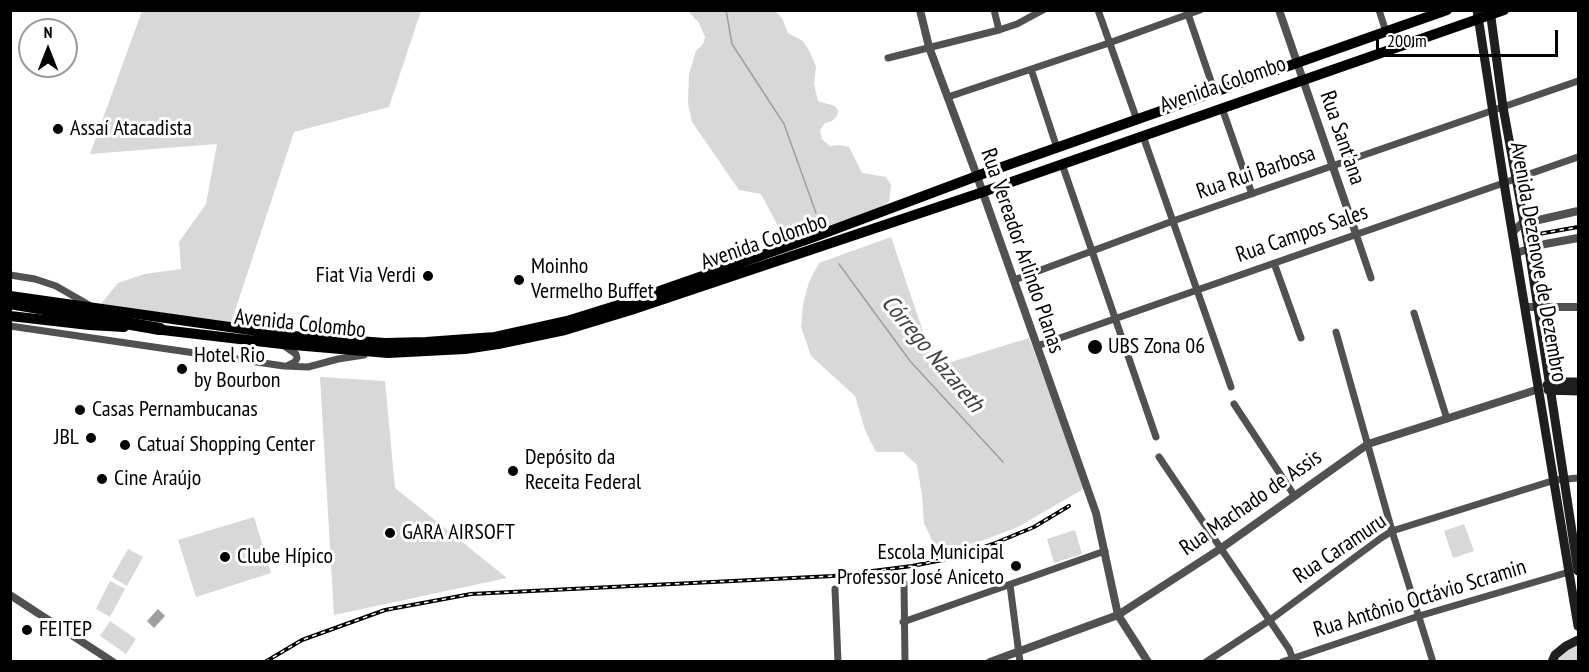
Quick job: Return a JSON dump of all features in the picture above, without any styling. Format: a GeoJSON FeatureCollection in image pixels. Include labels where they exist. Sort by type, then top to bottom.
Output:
{"type":"FeatureCollection","features":[{"type":"Feature","properties":{"kind":"highway","name":"Avenida Colombo"},"geometry":{"type":"LineString","coordinates":[[10,303],[160,329]]}},
{"type":"Feature","properties":{"kind":"main road","name":"Avenida Colombo"},"geometry":{"type":"LineString","coordinates":[[10,296],[293,336],[385,344],[495,337],[567,321],[628,302],[1447,10]]}},
{"type":"Feature","properties":{"kind":"main road","name":"Avenida Colombo"},"geometry":{"type":"LineString","coordinates":[[160,329],[282,344],[388,353],[474,348],[565,330],[983,192],[1303,80],[1478,15],[1504,10]]}},
{"type":"Feature","properties":{"kind":"main road","name":"Avenida Dezenove de Dezembro"},"geometry":{"type":"LineString","coordinates":[[1490,13],[1503,107],[1525,223],[1550,387],[1560,479]]}},
{"type":"Feature","properties":{"kind":"main road","name":"Avenida Dezenove de Dezembro"},"geometry":{"type":"LineString","coordinates":[[1478,15],[1539,389],[1560,479],[1576,570],[1578,640]]}},
{"type":"Feature","properties":{"kind":"main road"},"geometry":{"type":"LineString","coordinates":[[1096,134],[1102,150]]}},
{"type":"Feature","properties":{"kind":"main road"},"geometry":{"type":"LineString","coordinates":[[10,316],[89,325],[160,329]]}},
{"type":"Feature","properties":{"kind":"main road"},"geometry":{"type":"LineString","coordinates":[[1539,389],[1578,382]]}},
{"type":"Feature","properties":{"kind":"main road"},"geometry":{"type":"LineString","coordinates":[[1550,387],[1578,392]]}},
{"type":"Feature","properties":{"kind":"main road"},"geometry":{"type":"LineString","coordinates":[[1552,662],[1566,646],[1578,640]]}},
{"type":"Feature","properties":{"kind":"street","name":"Rua Vereador Arlindo Planas"},"geometry":{"type":"LineString","coordinates":[[920,10],[929,47],[983,192],[1092,502],[1118,615]]}},
{"type":"Feature","properties":{"kind":"street"},"geometry":{"type":"LineString","coordinates":[[994,10],[999,30]]}},
{"type":"Feature","properties":{"kind":"street"},"geometry":{"type":"LineString","coordinates":[[888,58],[999,30],[1017,24],[1043,10]]}},
{"type":"Feature","properties":{"kind":"street"},"geometry":{"type":"LineString","coordinates":[[1098,10],[1137,120]]}},
{"type":"Feature","properties":{"kind":"street"},"geometry":{"type":"LineString","coordinates":[[948,97],[1200,10]]}},
{"type":"Feature","properties":{"kind":"street","name":"Rua Sant'ana"},"geometry":{"type":"LineString","coordinates":[[1279,10],[1371,278]]}},
{"type":"Feature","properties":{"kind":"street"},"geometry":{"type":"LineString","coordinates":[[1379,10],[1386,32]]}},
{"type":"Feature","properties":{"kind":"street"},"geometry":{"type":"LineString","coordinates":[[1188,14],[1215,93]]}},
{"type":"Feature","properties":{"kind":"street"},"geometry":{"type":"LineString","coordinates":[[1031,69],[1057,148]]}},
{"type":"Feature","properties":{"kind":"street","name":"Rua Rui Barbosa"},"geometry":{"type":"LineString","coordinates":[[1014,280],[1173,221],[1578,81]]}},
{"type":"Feature","properties":{"kind":"street"},"geometry":{"type":"LineString","coordinates":[[1222,108],[1252,194]]}},
{"type":"Feature","properties":{"kind":"street"},"geometry":{"type":"LineString","coordinates":[[1143,136],[1231,387]]}},
{"type":"Feature","properties":{"kind":"street","name":"Rua Campos Sales"},"geometry":{"type":"LineString","coordinates":[[1037,346],[1578,157]]}},
{"type":"Feature","properties":{"kind":"street"},"geometry":{"type":"LineString","coordinates":[[1062,164],[1156,437]]}},
{"type":"Feature","properties":{"kind":"street"},"geometry":{"type":"LineString","coordinates":[[1513,232],[1525,223],[1578,211]]}},
{"type":"Feature","properties":{"kind":"street"},"geometry":{"type":"LineString","coordinates":[[1516,253],[1578,238]]}},
{"type":"Feature","properties":{"kind":"street"},"geometry":{"type":"LineString","coordinates":[[1274,263],[1301,338]]}},
{"type":"Feature","properties":{"kind":"street"},"geometry":{"type":"LineString","coordinates":[[10,275],[35,279],[56,286],[94,308]]}},
{"type":"Feature","properties":{"kind":"street"},"geometry":{"type":"LineString","coordinates":[[1526,307],[1578,307]]}},
{"type":"Feature","properties":{"kind":"street"},"geometry":{"type":"LineString","coordinates":[[1414,313],[1447,419]]}},
{"type":"Feature","properties":{"kind":"street"},"geometry":{"type":"LineString","coordinates":[[10,326],[284,366],[308,367],[338,358],[388,353]]}},
{"type":"Feature","properties":{"kind":"street"},"geometry":{"type":"LineString","coordinates":[[1336,332],[1392,531],[1433,662]]}},
{"type":"Feature","properties":{"kind":"street"},"geometry":{"type":"LineString","coordinates":[[282,344],[296,354],[297,358],[295,362],[284,366]]}},
{"type":"Feature","properties":{"kind":"street","name":"Rua Machado de Assis"},"geometry":{"type":"LineString","coordinates":[[990,662],[1019,657],[1118,615],[1220,549],[1368,444],[1539,389]]}},
{"type":"Feature","properties":{"kind":"street"},"geometry":{"type":"LineString","coordinates":[[1234,404],[1294,495]]}},
{"type":"Feature","properties":{"kind":"street"},"geometry":{"type":"LineString","coordinates":[[1159,457],[1270,620],[1289,649],[1293,660]]}},
{"type":"Feature","properties":{"kind":"street","name":"Rua Caramuru"},"geometry":{"type":"LineString","coordinates":[[1206,662],[1270,620],[1392,531],[1560,479],[1578,478]]}},
{"type":"Feature","properties":{"kind":"street"},"geometry":{"type":"LineString","coordinates":[[903,622],[1105,551]]}},
{"type":"Feature","properties":{"kind":"street","name":"Rua Antônio Octávio Scramin"},"geometry":{"type":"LineString","coordinates":[[1282,662],[1419,616],[1576,570]]}},
{"type":"Feature","properties":{"kind":"street"},"geometry":{"type":"LineString","coordinates":[[904,584],[905,662]]}},
{"type":"Feature","properties":{"kind":"street"},"geometry":{"type":"LineString","coordinates":[[1010,585],[1019,657]]}},
{"type":"Feature","properties":{"kind":"street"},"geometry":{"type":"LineString","coordinates":[[835,589],[838,662]]}},
{"type":"Feature","properties":{"kind":"street"},"geometry":{"type":"LineString","coordinates":[[10,595],[113,662]]}},
{"type":"Feature","properties":{"kind":"street"},"geometry":{"type":"LineString","coordinates":[[1118,615],[1148,662]]}},
{"type":"Feature","properties":{"kind":"shaded area"},"geometry":{"type":"Polygon","coordinates":[[[142,11],[421,11],[389,107],[294,132],[231,323],[100,305],[118,283],[144,274],[181,269],[179,242],[206,204],[217,144],[90,154],[142,11]]]}},
{"type":"Feature","properties":{"kind":"shaded area"},"geometry":{"type":"Polygon","coordinates":[[[688,11],[775,11],[782,18],[788,33],[803,41],[810,52],[816,67],[814,84],[818,101],[835,106],[838,110],[837,116],[825,123],[820,130],[822,139],[830,146],[849,147],[862,173],[886,177],[891,185],[889,202],[879,208],[787,243],[761,194],[739,190],[692,122],[688,104],[689,74],[696,51],[703,44],[705,37],[699,23],[688,11]]]}},
{"type":"Feature","properties":{"kind":"shaded area"},"geometry":{"type":"Polygon","coordinates":[[[891,237],[935,367],[1029,338],[1085,488],[1018,527],[984,540],[938,553],[924,523],[917,465],[903,452],[876,452],[865,430],[855,396],[811,356],[801,327],[803,304],[809,282],[819,263],[891,237]]]}},
{"type":"Feature","properties":{"kind":"shaded area","name":"GARA AIRSOFT"},"geometry":{"type":"Polygon","coordinates":[[[320,377],[385,381],[395,488],[507,578],[334,615],[320,377]]]}},
{"type":"Feature","properties":{"kind":"shaded area","name":"Clube Hípico"},"geometry":{"type":"Polygon","coordinates":[[[254,517],[271,573],[196,597],[178,540],[254,517]]]}},
{"type":"Feature","properties":{"kind":"shaded area"},"geometry":{"type":"Polygon","coordinates":[[[1464,524],[1474,551],[1453,558],[1444,531],[1464,524]]]}},
{"type":"Feature","properties":{"kind":"shaded area"},"geometry":{"type":"Polygon","coordinates":[[[1075,530],[1082,554],[1054,563],[1047,539],[1075,530]]]}},
{"type":"Feature","properties":{"kind":"shaded area"},"geometry":{"type":"Polygon","coordinates":[[[128,549],[143,557],[127,586],[112,577],[128,549]]]}},
{"type":"Feature","properties":{"kind":"shaded area"},"geometry":{"type":"Polygon","coordinates":[[[110,581],[125,589],[110,617],[96,609],[110,581]]]}},
{"type":"Feature","properties":{"kind":"shaded area"},"geometry":{"type":"Polygon","coordinates":[[[158,609],[165,616],[154,628],[147,621],[158,609]]]}},
{"type":"Feature","properties":{"kind":"shaded area"},"geometry":{"type":"Polygon","coordinates":[[[110,621],[136,639],[126,654],[100,636],[110,621]]]}},
{"type":"Feature","properties":{"kind":"shaded area"},"geometry":{"type":"Polygon","coordinates":[[[1578,640],[1578,661],[1552,662],[1578,640]]]}},
{"type":"Feature","properties":{"kind":"waterway","name":"Córrego Nazareth"},"geometry":{"type":"LineString","coordinates":[[726,10],[732,44],[784,124],[816,213]]}},
{"type":"Feature","properties":{"kind":"waterway","name":"Córrego Nazareth"},"geometry":{"type":"LineString","coordinates":[[839,264],[910,361],[1003,462]]}},
{"type":"Feature","properties":{"kind":"railway"},"geometry":{"type":"LineString","coordinates":[[1533,235],[1578,227]]}},
{"type":"Feature","properties":{"kind":"railway"},"geometry":{"type":"LineString","coordinates":[[265,662],[302,640],[385,610],[471,594],[833,576],[912,566],[953,558],[993,544],[1034,527],[1069,506]]}},
{"type":"Feature","properties":{"kind":"place","name":"Assaí Atacadista"},"geometry":{"type":"Point","coordinates":[58,129]}},
{"type":"Feature","properties":{"kind":"place","name":"Fiat Via Verdi"},"geometry":{"type":"Point","coordinates":[428,276]}},
{"type":"Feature","properties":{"kind":"place","name":"Moinho Vermelho Buffet"},"geometry":{"type":"Point","coordinates":[519,280]}},
{"type":"Feature","properties":{"kind":"place","name":"UBS Zona 06"},"geometry":{"type":"Point","coordinates":[1095,347]}},
{"type":"Feature","properties":{"kind":"place","name":"Hotel Rio by Bourbon"},"geometry":{"type":"Point","coordinates":[182,369]}},
{"type":"Feature","properties":{"kind":"place","name":"Casas Pernambucanas"},"geometry":{"type":"Point","coordinates":[80,410]}},
{"type":"Feature","properties":{"kind":"place","name":"JBL"},"geometry":{"type":"Point","coordinates":[91,438]}},
{"type":"Feature","properties":{"kind":"place","name":"Catuaí Shopping Center"},"geometry":{"type":"Point","coordinates":[125,445]}},
{"type":"Feature","properties":{"kind":"place","name":"Depósito da Receita Federal"},"geometry":{"type":"Point","coordinates":[513,471]}},
{"type":"Feature","properties":{"kind":"place","name":"Cine Araújo"},"geometry":{"type":"Point","coordinates":[102,479]}},
{"type":"Feature","properties":{"kind":"place","name":"GARA AIRSOFT"},"geometry":{"type":"Point","coordinates":[390,533]}},
{"type":"Feature","properties":{"kind":"place","name":"Clube Hípico"},"geometry":{"type":"Point","coordinates":[225,557]}},
{"type":"Feature","properties":{"kind":"place","name":"Escola Municipal Professor José Aniceto"},"geometry":{"type":"Point","coordinates":[1016,566]}},
{"type":"Feature","properties":{"kind":"place","name":"FEITEP"},"geometry":{"type":"Point","coordinates":[27,630]}}]}
